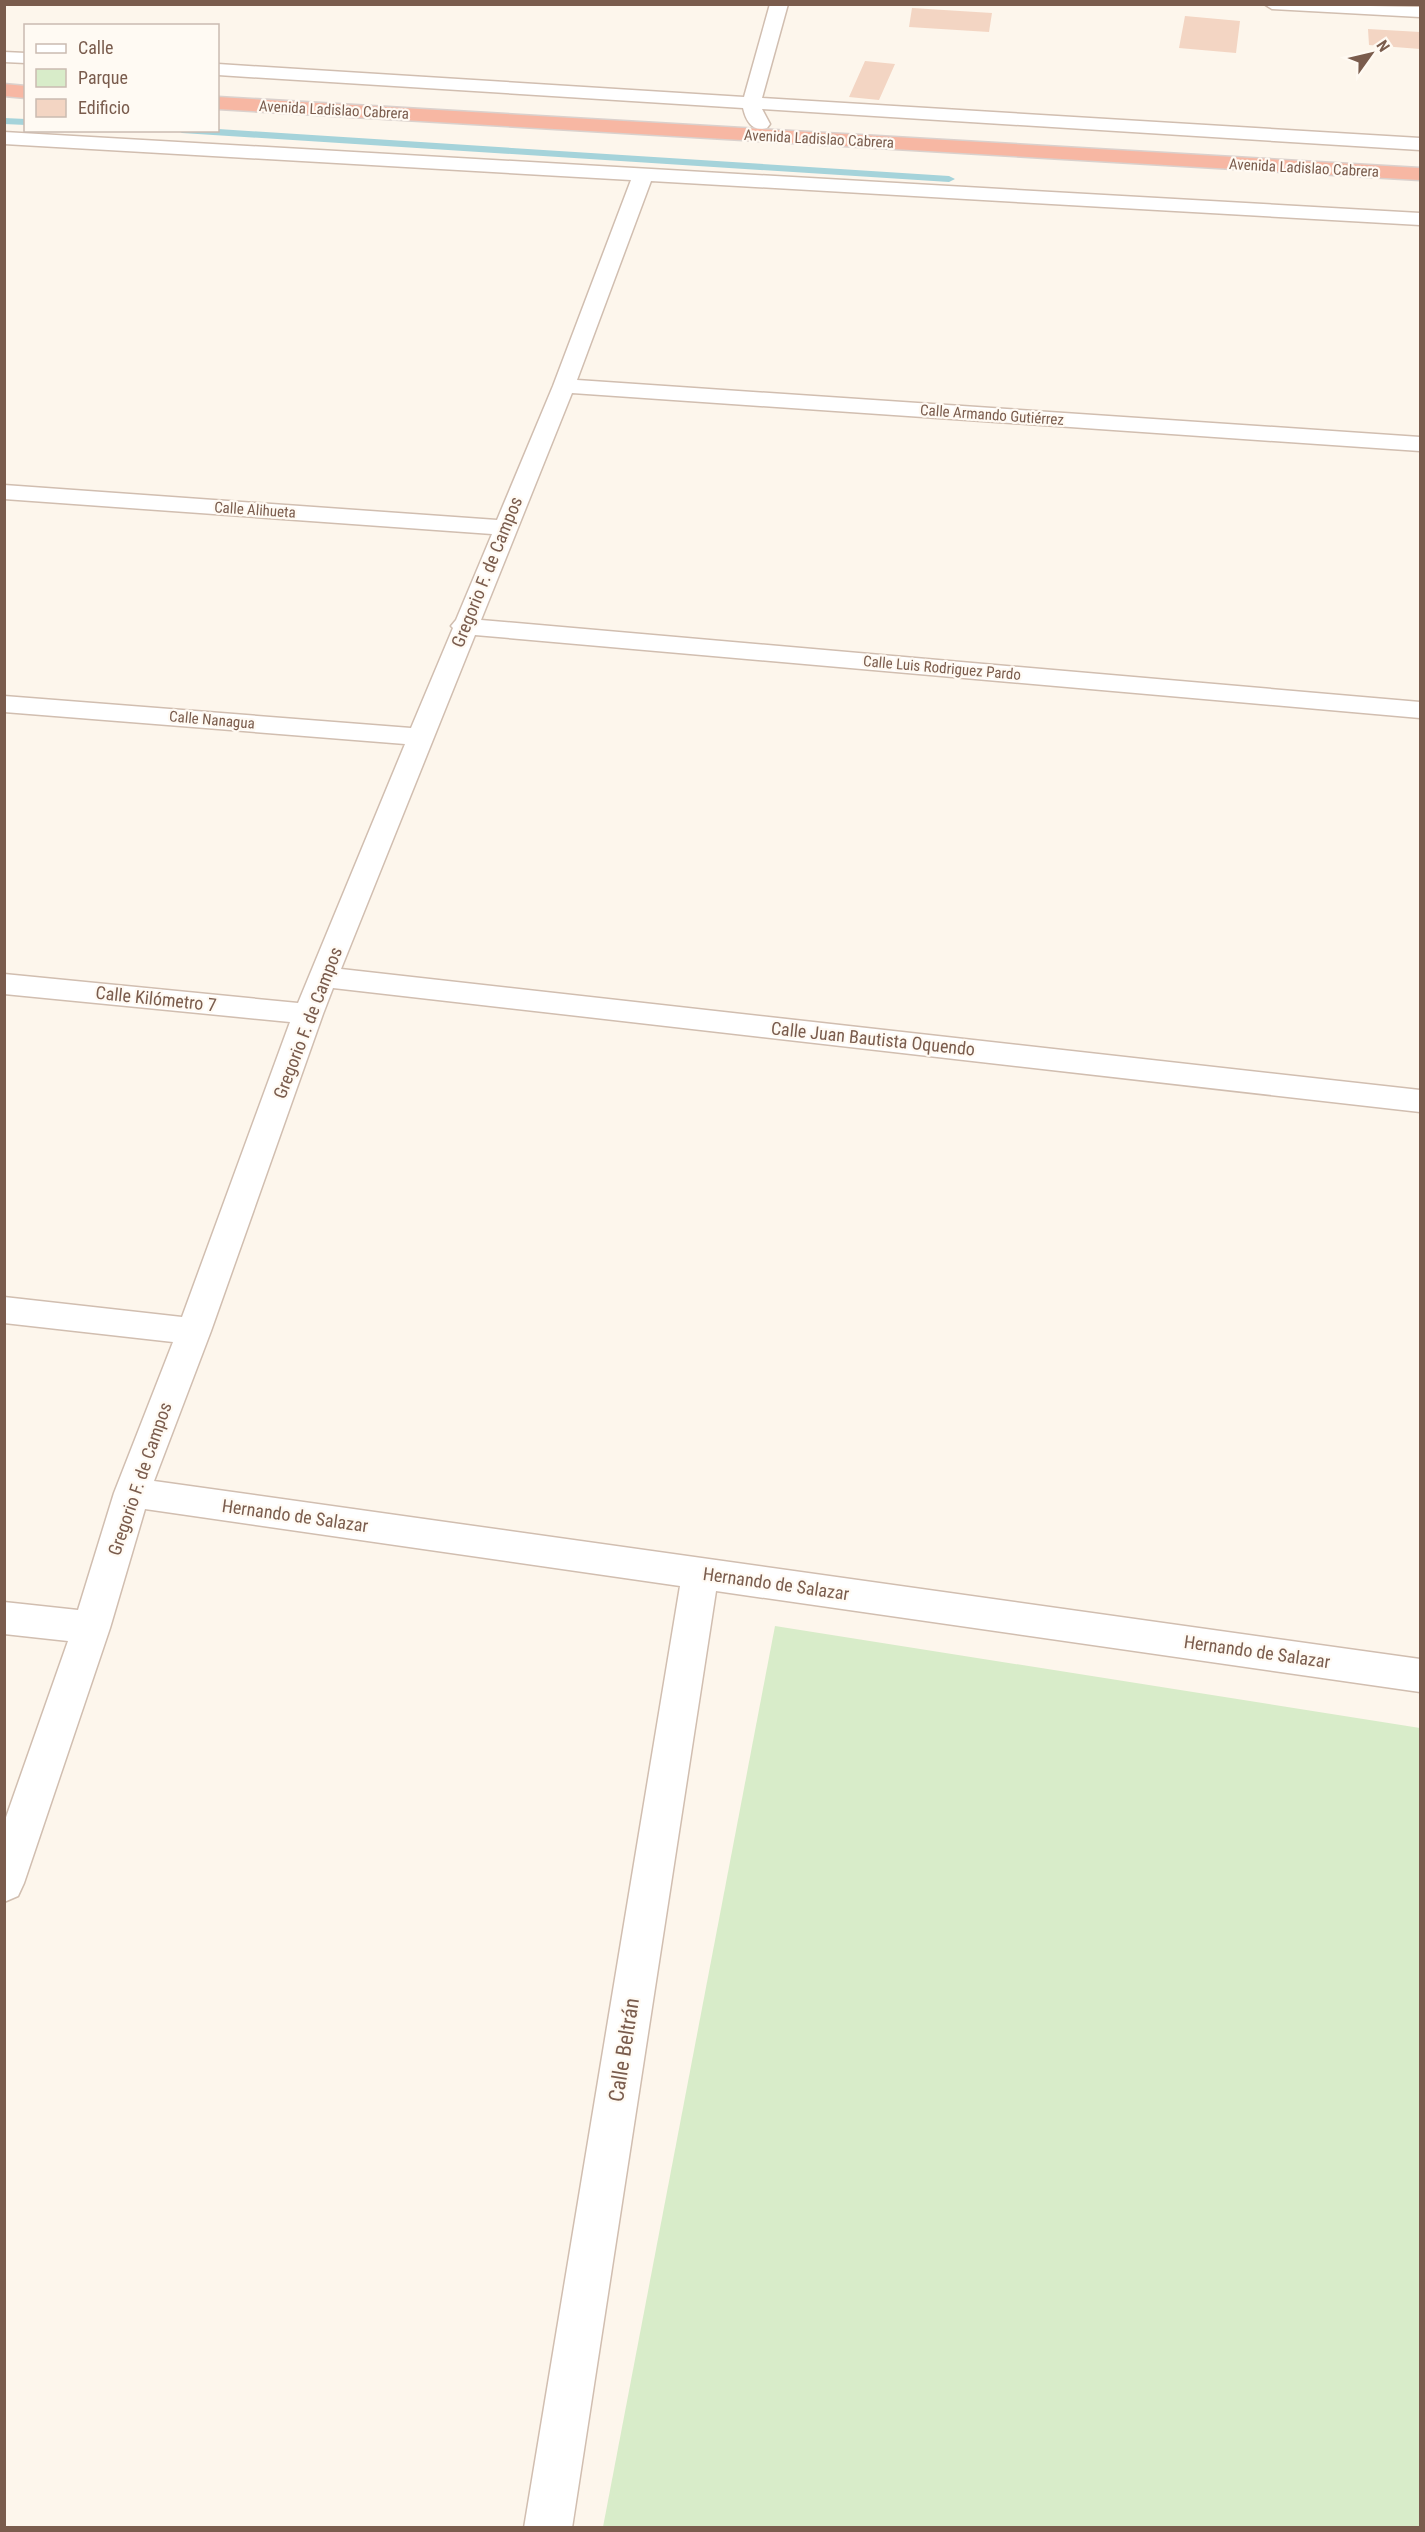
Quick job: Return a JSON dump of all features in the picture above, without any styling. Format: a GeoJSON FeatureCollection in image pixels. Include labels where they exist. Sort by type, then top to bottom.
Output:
{"type":"FeatureCollection","features":[{"type":"Feature","properties":{"kind":"highway"},"geometry":{"type":"LineString","coordinates":[[4,90],[24,92]]}},
{"type":"Feature","properties":{"kind":"highway","name":"Avenida Ladislao Cabrera"},"geometry":{"type":"LineString","coordinates":[[219,103],[1420,174]]}},
{"type":"Feature","properties":{"kind":"street"},"geometry":{"type":"LineString","coordinates":[[772,136],[755,118],[751,104],[779,4]]}},
{"type":"Feature","properties":{"kind":"street"},"geometry":{"type":"LineString","coordinates":[[1272,4],[1420,12]]}},
{"type":"Feature","properties":{"kind":"street"},"geometry":{"type":"LineString","coordinates":[[4,57],[24,58]]}},
{"type":"Feature","properties":{"kind":"street"},"geometry":{"type":"LineString","coordinates":[[219,70],[1420,144]]}},
{"type":"Feature","properties":{"kind":"street"},"geometry":{"type":"LineString","coordinates":[[12,134],[643,175],[1420,219]]}},
{"type":"Feature","properties":{"kind":"street","name":"Gregorio F. de Campos"},"geometry":{"type":"LineString","coordinates":[[4,1883],[91,1628],[132,1493],[194,1331],[308,1014],[325,977],[464,626],[564,386],[643,175]]}},
{"type":"Feature","properties":{"kind":"street","name":"Calle Armando Gutiérrez"},"geometry":{"type":"LineString","coordinates":[[564,386],[1420,444]]}},
{"type":"Feature","properties":{"kind":"street","name":"Calle Alihueta"},"geometry":{"type":"LineString","coordinates":[[4,492],[505,528]]}},
{"type":"Feature","properties":{"kind":"street","name":"Calle Luis Rodriguez Pardo"},"geometry":{"type":"LineString","coordinates":[[464,626],[1420,710]]}},
{"type":"Feature","properties":{"kind":"street","name":"Calle Nanagua"},"geometry":{"type":"LineString","coordinates":[[4,704],[420,737]]}},
{"type":"Feature","properties":{"kind":"street","name":"Calle Juan Bautista Oquendo"},"geometry":{"type":"LineString","coordinates":[[325,977],[1420,1101]]}},
{"type":"Feature","properties":{"kind":"street","name":"Calle Kilómetro 7"},"geometry":{"type":"LineString","coordinates":[[4,984],[308,1014]]}},
{"type":"Feature","properties":{"kind":"street"},"geometry":{"type":"LineString","coordinates":[[4,1310],[194,1331]]}},
{"type":"Feature","properties":{"kind":"street","name":"Hernando de Salazar"},"geometry":{"type":"LineString","coordinates":[[132,1493],[1420,1675]]}},
{"type":"Feature","properties":{"kind":"street","name":"Calle Beltrán"},"geometry":{"type":"LineString","coordinates":[[548,2528],[700,1573]]}},
{"type":"Feature","properties":{"kind":"street"},"geometry":{"type":"LineString","coordinates":[[4,1618],[91,1628]]}},
{"type":"Feature","properties":{"kind":"green space"},"geometry":{"type":"Polygon","coordinates":[[[775,1626],[1420,1728],[1420,2527],[603,2527],[775,1626]]]}},
{"type":"Feature","properties":{"kind":"building"},"geometry":{"type":"Polygon","coordinates":[[[912,8],[992,13],[989,32],[909,27],[912,8]]]}},
{"type":"Feature","properties":{"kind":"building"},"geometry":{"type":"Polygon","coordinates":[[[1185,16],[1240,21],[1236,53],[1179,48],[1185,16]]]}},
{"type":"Feature","properties":{"kind":"building"},"geometry":{"type":"Polygon","coordinates":[[[1368,29],[1420,32],[1420,49],[1369,45],[1368,29]]]}},
{"type":"Feature","properties":{"kind":"building"},"geometry":{"type":"Polygon","coordinates":[[[865,61],[895,64],[879,100],[849,97],[865,61]]]}},
{"type":"Feature","properties":{"kind":"waterway"},"geometry":{"type":"LineString","coordinates":[[4,121],[24,122]]}},
{"type":"Feature","properties":{"kind":"waterway"},"geometry":{"type":"LineString","coordinates":[[213,132],[949,179]]}}]}
